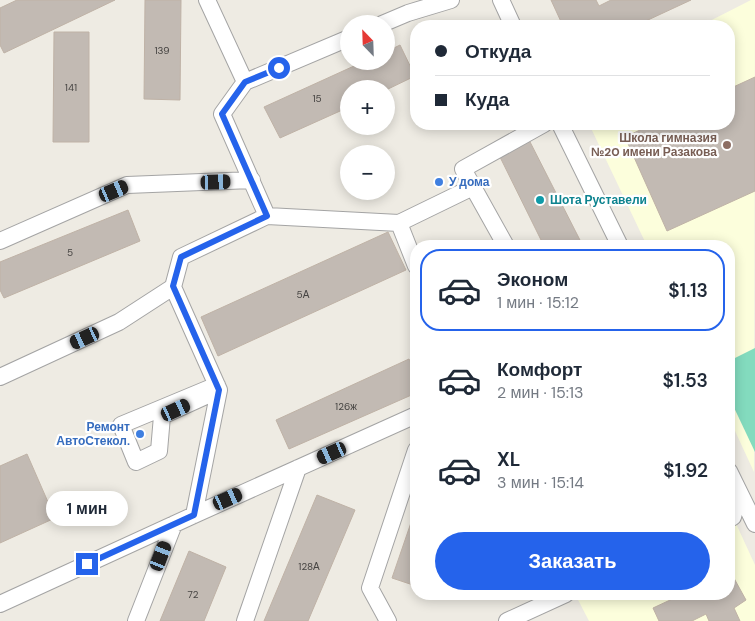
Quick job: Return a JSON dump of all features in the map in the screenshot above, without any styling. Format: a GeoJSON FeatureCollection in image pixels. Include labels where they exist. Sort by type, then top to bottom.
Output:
{"type":"FeatureCollection","features":[{"type":"Feature","properties":{"kind":"street"},"geometry":{"type":"LineString","coordinates":[[207,0],[245,82]]}},
{"type":"Feature","properties":{"kind":"street"},"geometry":{"type":"LineString","coordinates":[[394,15],[405,7],[451,0]]}},
{"type":"Feature","properties":{"kind":"street"},"geometry":{"type":"LineString","coordinates":[[501,0],[510,20]]}},
{"type":"Feature","properties":{"kind":"street"},"geometry":{"type":"LineString","coordinates":[[267,216],[222,114],[245,82],[340,42]]}},
{"type":"Feature","properties":{"kind":"street"},"geometry":{"type":"LineString","coordinates":[[503,240],[463,169],[533,130]]}},
{"type":"Feature","properties":{"kind":"street"},"geometry":{"type":"LineString","coordinates":[[563,130],[617,240]]}},
{"type":"Feature","properties":{"kind":"street"},"geometry":{"type":"LineString","coordinates":[[0,241],[127,185],[252,180]]}},
{"type":"Feature","properties":{"kind":"street"},"geometry":{"type":"LineString","coordinates":[[194,515],[218,387],[173,286],[181,257],[267,216],[399,223],[473,187]]}},
{"type":"Feature","properties":{"kind":"street"},"geometry":{"type":"LineString","coordinates":[[399,223],[410,251]]}},
{"type":"Feature","properties":{"kind":"street"},"geometry":{"type":"LineString","coordinates":[[0,377],[119,322],[173,286]]}},
{"type":"Feature","properties":{"kind":"street"},"geometry":{"type":"LineString","coordinates":[[218,387],[162,416],[159,452],[136,462],[121,425],[218,387]]}},
{"type":"Feature","properties":{"kind":"street"},"geometry":{"type":"LineString","coordinates":[[0,604],[410,418]]}},
{"type":"Feature","properties":{"kind":"street"},"geometry":{"type":"LineString","coordinates":[[245,621],[298,468]]}},
{"type":"Feature","properties":{"kind":"street"},"geometry":{"type":"LineString","coordinates":[[388,621],[370,588],[410,468]]}},
{"type":"Feature","properties":{"kind":"street"},"geometry":{"type":"LineString","coordinates":[[735,484],[755,524]]}},
{"type":"Feature","properties":{"kind":"street"},"geometry":{"type":"LineString","coordinates":[[735,509],[739,492]]}},
{"type":"Feature","properties":{"kind":"street"},"geometry":{"type":"LineString","coordinates":[[136,621],[174,524]]}},
{"type":"Feature","properties":{"kind":"street"},"geometry":{"type":"LineString","coordinates":[[507,621],[533,601]]}},
{"type":"Feature","properties":{"kind":"shaded area"},"geometry":{"type":"Polygon","coordinates":[[[751,0],[755,0],[754,472],[735,431],[735,240],[644,240],[592,130],[735,130],[735,20],[712,20],[751,0]]]}},
{"type":"Feature","properties":{"kind":"shaded area"},"geometry":{"type":"Polygon","coordinates":[[[735,521],[755,565],[755,621],[589,621],[578,600],[735,600],[735,521]]]}},
{"type":"Feature","properties":{"kind":"green space"},"geometry":{"type":"Polygon","coordinates":[[[755,348],[755,452],[735,410],[735,358],[755,348]]]}},
{"type":"Feature","properties":{"kind":"building"},"geometry":{"type":"Polygon","coordinates":[[[17,0],[115,0],[4,53],[0,45],[0,8],[17,0]]]}},
{"type":"Feature","properties":{"kind":"building"},"geometry":{"type":"Polygon","coordinates":[[[145,0],[181,0],[180,100],[144,99],[145,0]]]}},
{"type":"Feature","properties":{"kind":"building"},"geometry":{"type":"Polygon","coordinates":[[[551,0],[596,0],[599,6],[611,0],[691,0],[648,20],[560,20],[551,0]]]}},
{"type":"Feature","properties":{"kind":"building"},"geometry":{"type":"Polygon","coordinates":[[[54,32],[89,32],[89,142],[53,142],[54,32]]]}},
{"type":"Feature","properties":{"kind":"building"},"geometry":{"type":"Polygon","coordinates":[[[400,45],[410,66],[410,78],[395,86],[395,80],[340,80],[340,111],[280,138],[264,107],[345,70],[395,70],[395,48],[400,45]]]}},
{"type":"Feature","properties":{"kind":"building"},"geometry":{"type":"Polygon","coordinates":[[[755,77],[755,191],[667,231],[625,137],[640,130],[735,130],[735,86],[755,77]]]}},
{"type":"Feature","properties":{"kind":"building","name":"Шота Руставели"},"geometry":{"type":"Polygon","coordinates":[[[527,136],[580,240],[541,240],[498,153],[527,136]]]}},
{"type":"Feature","properties":{"kind":"building"},"geometry":{"type":"Polygon","coordinates":[[[128,210],[140,241],[4,298],[0,290],[0,262],[128,210]]]}},
{"type":"Feature","properties":{"kind":"building"},"geometry":{"type":"Polygon","coordinates":[[[388,232],[406,270],[218,356],[201,317],[388,232]]]}},
{"type":"Feature","properties":{"kind":"building"},"geometry":{"type":"Polygon","coordinates":[[[409,359],[410,361],[410,396],[289,449],[276,420],[409,359]]]}},
{"type":"Feature","properties":{"kind":"building"},"geometry":{"type":"Polygon","coordinates":[[[27,454],[55,518],[0,543],[0,466],[27,454]]]}},
{"type":"Feature","properties":{"kind":"building"},"geometry":{"type":"Polygon","coordinates":[[[317,495],[355,510],[308,621],[264,621],[317,495]]]}},
{"type":"Feature","properties":{"kind":"building"},"geometry":{"type":"Polygon","coordinates":[[[410,526],[410,584],[392,578],[410,526]]]}},
{"type":"Feature","properties":{"kind":"building"},"geometry":{"type":"Polygon","coordinates":[[[189,551],[226,567],[204,621],[160,621],[189,551]]]}},
{"type":"Feature","properties":{"kind":"building"},"geometry":{"type":"Polygon","coordinates":[[[735,580],[746,600],[734,608],[740,621],[709,621],[706,614],[692,621],[659,621],[653,608],[670,600],[735,600],[735,580]]]}},
{"type":"Feature","properties":{"kind":"place","name":"Школа гимназия №20 имени Разакова"},"geometry":{"type":"Point","coordinates":[727,145]}},
{"type":"Feature","properties":{"kind":"place","name":"У дома"},"geometry":{"type":"Point","coordinates":[439,182]}},
{"type":"Feature","properties":{"kind":"place","name":"Шота Руставели"},"geometry":{"type":"Point","coordinates":[540,200]}},
{"type":"Feature","properties":{"kind":"place","name":"Ремонт АвтоСтекол."},"geometry":{"type":"Point","coordinates":[140,434]}},
{"type":"Feature","properties":{"kind":"route"},"geometry":{"type":"LineString","coordinates":[[87,564],[194,515],[219,390],[173,286],[181,257],[267,216],[222,114],[245,82],[279,68]]}}]}
